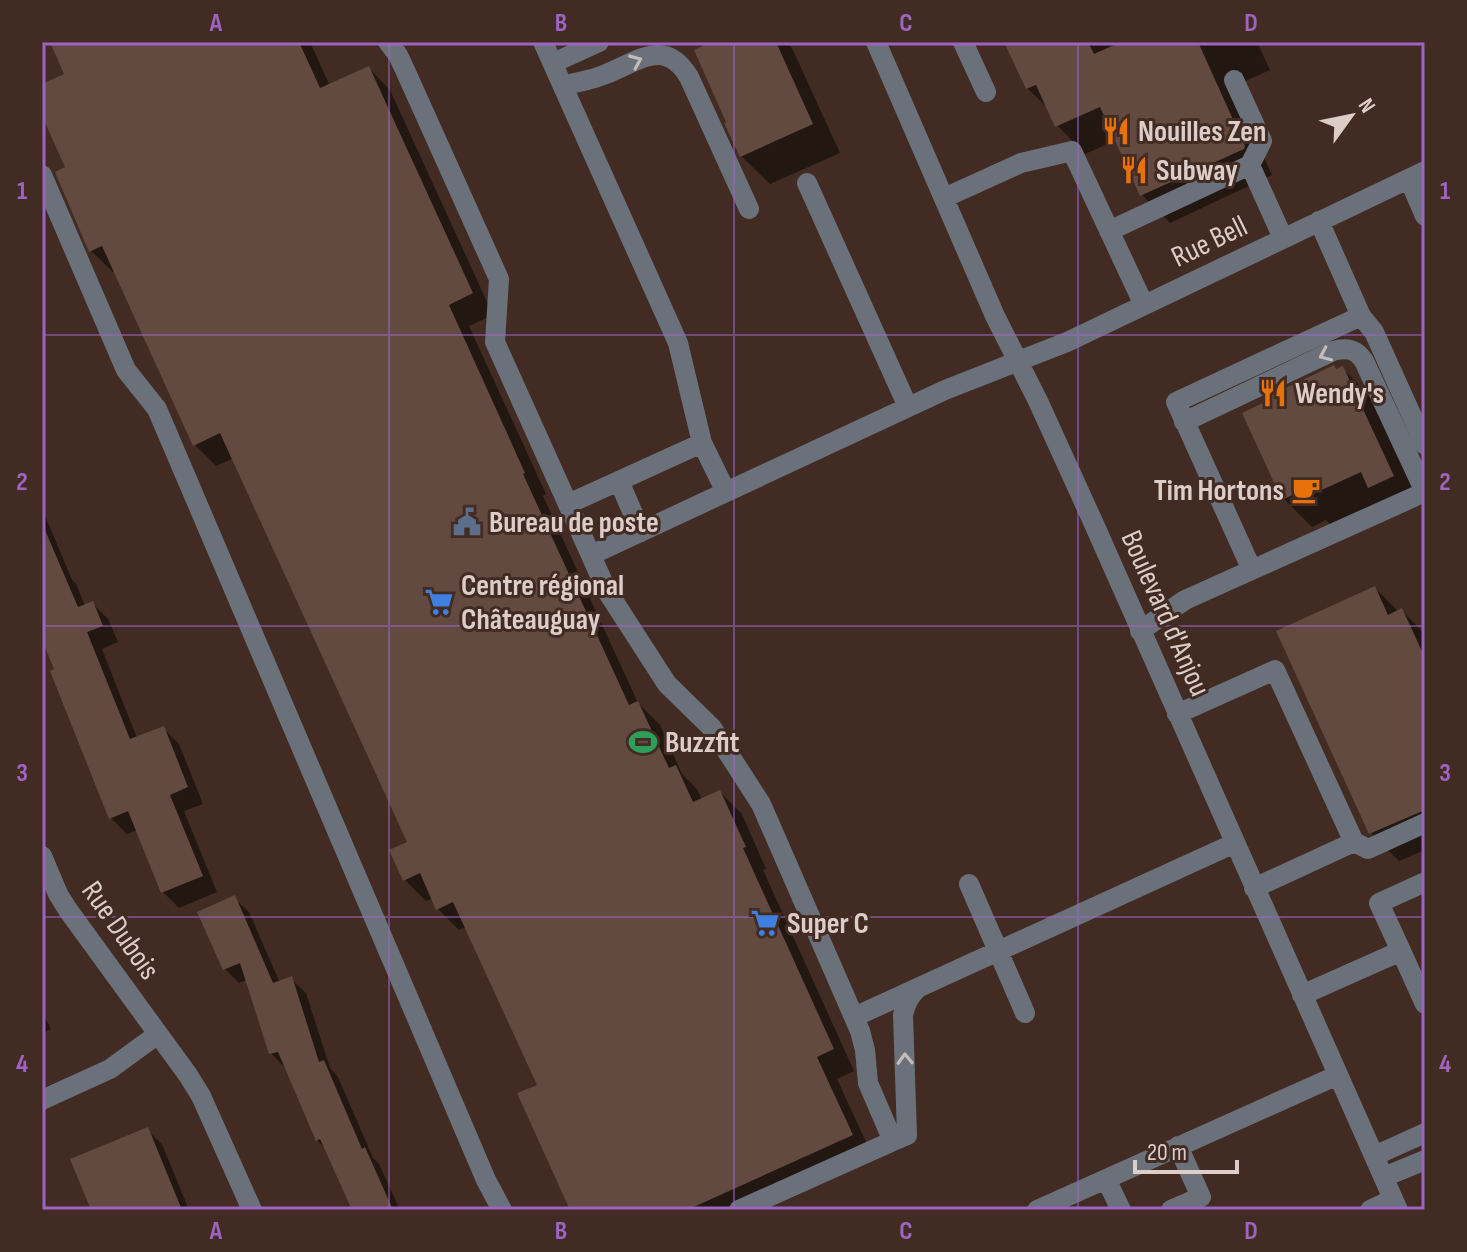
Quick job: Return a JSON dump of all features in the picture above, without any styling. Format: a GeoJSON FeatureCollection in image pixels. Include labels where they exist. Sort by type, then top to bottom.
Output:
{"type":"FeatureCollection","features":[{"type":"Feature","properties":{"kind":"street"},"geometry":{"type":"LineString","coordinates":[[543,42],[678,343],[702,443],[726,492]]}},
{"type":"Feature","properties":{"kind":"street"},"geometry":{"type":"LineString","coordinates":[[553,63],[599,42]]}},
{"type":"Feature","properties":{"kind":"street","name":"Boulevard d'Anjou"},"geometry":{"type":"LineString","coordinates":[[876,42],[995,316],[1057,442],[1396,1204]]}},
{"type":"Feature","properties":{"kind":"street"},"geometry":{"type":"LineString","coordinates":[[963,42],[986,92]]}},
{"type":"Feature","properties":{"kind":"street"},"geometry":{"type":"LineString","coordinates":[[392,43],[499,279],[495,342],[607,591],[667,684],[712,728],[761,804],[854,1017],[865,1050],[868,1083],[900,1138]]}},
{"type":"Feature","properties":{"kind":"street"},"geometry":{"type":"LineString","coordinates":[[563,86],[603,76],[645,57],[671,57],[689,77],[749,209]]}},
{"type":"Feature","properties":{"kind":"street"},"geometry":{"type":"LineString","coordinates":[[1109,231],[1250,165],[1262,141],[1234,80]]}},
{"type":"Feature","properties":{"kind":"street"},"geometry":{"type":"LineString","coordinates":[[944,198],[1021,163],[1072,151],[1144,305]]}},
{"type":"Feature","properties":{"kind":"street"},"geometry":{"type":"LineString","coordinates":[[1250,165],[1283,238]]}},
{"type":"Feature","properties":{"kind":"street"},"geometry":{"type":"LineString","coordinates":[[42,175],[126,370],[157,409],[486,1180],[502,1210]]}},
{"type":"Feature","properties":{"kind":"street"},"geometry":{"type":"LineString","coordinates":[[1417,175],[1425,216]]}},
{"type":"Feature","properties":{"kind":"street","name":"Rue Bell"},"geometry":{"type":"LineString","coordinates":[[591,555],[966,381],[1067,342],[1417,175]]}},
{"type":"Feature","properties":{"kind":"street"},"geometry":{"type":"LineString","coordinates":[[807,183],[908,407]]}},
{"type":"Feature","properties":{"kind":"street"},"geometry":{"type":"LineString","coordinates":[[1319,221],[1361,316],[1374,332],[1425,445]]}},
{"type":"Feature","properties":{"kind":"street"},"geometry":{"type":"LineString","coordinates":[[1252,570],[1176,402],[1361,316]]}},
{"type":"Feature","properties":{"kind":"street"},"geometry":{"type":"LineString","coordinates":[[1140,631],[1185,600],[1425,492],[1364,361],[1359,354],[1347,348],[1333,351],[1184,422]]}},
{"type":"Feature","properties":{"kind":"street"},"geometry":{"type":"LineString","coordinates":[[568,504],[702,443]]}},
{"type":"Feature","properties":{"kind":"street"},"geometry":{"type":"LineString","coordinates":[[619,481],[641,532]]}},
{"type":"Feature","properties":{"kind":"street"},"geometry":{"type":"LineString","coordinates":[[1177,714],[1275,670],[1354,842],[1368,849],[1425,823]]}},
{"type":"Feature","properties":{"kind":"street"},"geometry":{"type":"LineString","coordinates":[[1254,888],[1354,842]]}},
{"type":"Feature","properties":{"kind":"street"},"geometry":{"type":"LineString","coordinates":[[854,1017],[1235,843]]}},
{"type":"Feature","properties":{"kind":"street","name":"Rue Dubois"},"geometry":{"type":"LineString","coordinates":[[42,856],[68,910],[201,1096],[252,1210]]}},
{"type":"Feature","properties":{"kind":"street"},"geometry":{"type":"LineString","coordinates":[[1425,882],[1379,903],[1425,1004]]}},
{"type":"Feature","properties":{"kind":"street"},"geometry":{"type":"LineString","coordinates":[[969,884],[1025,1013]]}},
{"type":"Feature","properties":{"kind":"street"},"geometry":{"type":"LineString","coordinates":[[1302,995],[1401,951]]}},
{"type":"Feature","properties":{"kind":"street"},"geometry":{"type":"LineString","coordinates":[[900,1138],[903,1015],[909,996],[918,988]]}},
{"type":"Feature","properties":{"kind":"street"},"geometry":{"type":"LineString","coordinates":[[42,1100],[110,1069],[158,1034]]}},
{"type":"Feature","properties":{"kind":"street"},"geometry":{"type":"LineString","coordinates":[[1037,1210],[1338,1075]]}},
{"type":"Feature","properties":{"kind":"street"},"geometry":{"type":"LineString","coordinates":[[1374,1156],[1425,1133]]}},
{"type":"Feature","properties":{"kind":"street"},"geometry":{"type":"LineString","coordinates":[[739,1210],[900,1138]]}},
{"type":"Feature","properties":{"kind":"street"},"geometry":{"type":"LineString","coordinates":[[1171,1210],[1201,1197],[1178,1146]]}},
{"type":"Feature","properties":{"kind":"street"},"geometry":{"type":"LineString","coordinates":[[1384,1177],[1425,1160]]}},
{"type":"Feature","properties":{"kind":"street"},"geometry":{"type":"LineString","coordinates":[[1106,1179],[1121,1210]]}},
{"type":"Feature","properties":{"kind":"street"},"geometry":{"type":"LineString","coordinates":[[1370,1210],[1396,1204]]}},
{"type":"Feature","properties":{"kind":"building","name":"Centre régional Châteauguay"},"geometry":{"type":"Polygon","coordinates":[[[50,42],[299,42],[320,88],[369,66],[473,293],[449,305],[523,474],[629,705],[638,701],[669,768],[676,765],[693,802],[720,790],[834,1049],[817,1057],[853,1135],[687,1210],[570,1210],[517,1093],[537,1085],[453,902],[436,910],[420,873],[403,881],[389,850],[407,842],[220,433],[193,446],[102,246],[89,252],[55,172],[65,167],[42,116],[42,84],[64,74],[50,42]]]}},
{"type":"Feature","properties":{"kind":"building"},"geometry":{"type":"Polygon","coordinates":[[[711,42],[776,42],[813,124],[740,157],[694,50],[711,42]]]}},
{"type":"Feature","properties":{"kind":"building"},"geometry":{"type":"Polygon","coordinates":[[[1004,42],[1088,42],[1094,54],[1121,42],[1198,42],[1244,149],[1140,196],[1100,107],[1055,127],[1036,85],[1026,89],[1004,42]]]}},
{"type":"Feature","properties":{"kind":"building"},"geometry":{"type":"Polygon","coordinates":[[[1334,365],[1336,369],[1343,366],[1394,476],[1368,488],[1361,472],[1302,499],[1299,492],[1282,500],[1242,413],[1269,400],[1267,397],[1334,365]]]}},
{"type":"Feature","properties":{"kind":"building"},"geometry":{"type":"Polygon","coordinates":[[[42,523],[78,607],[93,601],[103,626],[87,632],[130,739],[164,726],[188,787],[170,795],[203,876],[161,893],[128,811],[109,819],[50,671],[54,669],[42,640],[42,523]]]}},
{"type":"Feature","properties":{"kind":"building"},"geometry":{"type":"Polygon","coordinates":[[[1375,586],[1388,615],[1402,608],[1425,658],[1425,810],[1369,834],[1276,631],[1375,586]]]}},
{"type":"Feature","properties":{"kind":"building"},"geometry":{"type":"Polygon","coordinates":[[[235,895],[273,983],[292,976],[319,1062],[324,1060],[362,1149],[365,1147],[393,1210],[352,1210],[320,1139],[316,1141],[278,1052],[269,1054],[240,963],[223,970],[197,912],[235,895]]]}},
{"type":"Feature","properties":{"kind":"building"},"geometry":{"type":"Polygon","coordinates":[[[148,1127],[182,1210],[91,1210],[70,1159],[148,1127]]]}},
{"type":"Feature","properties":{"kind":"place","name":"Nouilles Zen"},"geometry":{"type":"Point","coordinates":[1116,131]}},
{"type":"Feature","properties":{"kind":"place","name":"Subway"},"geometry":{"type":"Point","coordinates":[1134,170]}},
{"type":"Feature","properties":{"kind":"place","name":"Wendy's"},"geometry":{"type":"Point","coordinates":[1273,393]}},
{"type":"Feature","properties":{"kind":"place","name":"Tim Hortons"},"geometry":{"type":"Point","coordinates":[1306,490]}},
{"type":"Feature","properties":{"kind":"place","name":"Bureau de poste"},"geometry":{"type":"Point","coordinates":[467,522]}},
{"type":"Feature","properties":{"kind":"place","name":"Centre régional Châteauguay"},"geometry":{"type":"Point","coordinates":[439,602]}},
{"type":"Feature","properties":{"kind":"place","name":"Buzzfit"},"geometry":{"type":"Point","coordinates":[643,742]}},
{"type":"Feature","properties":{"kind":"place","name":"Super C"},"geometry":{"type":"Point","coordinates":[765,923]}}]}
